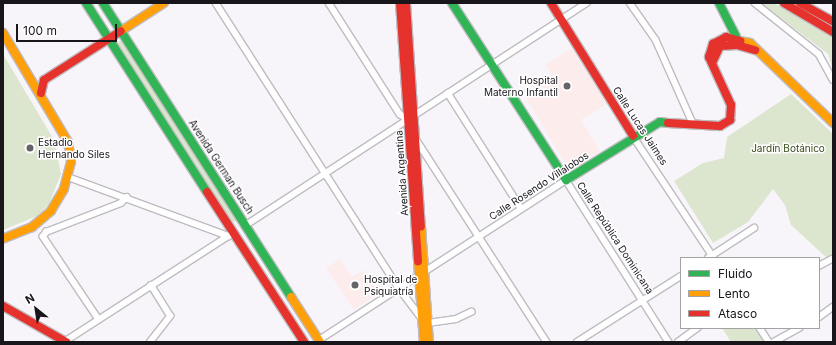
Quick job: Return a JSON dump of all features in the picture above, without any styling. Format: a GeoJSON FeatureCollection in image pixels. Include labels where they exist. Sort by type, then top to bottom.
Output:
{"type":"FeatureCollection","features":[{"type":"Feature","properties":{"kind":"main road"},"geometry":{"type":"LineString","coordinates":[[86,3],[231,234],[304,342]]}},
{"type":"Feature","properties":{"kind":"main road","name":"Avenida German Busch"},"geometry":{"type":"LineString","coordinates":[[103,3],[319,341]]}},
{"type":"Feature","properties":{"kind":"main road"},"geometry":{"type":"LineString","coordinates":[[41,93],[44,80],[164,3]]}},
{"type":"Feature","properties":{"kind":"main road","name":"Avenida Argentina"},"geometry":{"type":"LineString","coordinates":[[400,3],[404,28],[411,117],[425,320],[424,342]]}},
{"type":"Feature","properties":{"kind":"main road","name":"Avenida Argentina"},"geometry":{"type":"LineString","coordinates":[[404,28],[406,3]]}},
{"type":"Feature","properties":{"kind":"main road","name":"Calle República Dominicana"},"geometry":{"type":"LineString","coordinates":[[452,3],[566,180]]}},
{"type":"Feature","properties":{"kind":"main road","name":"Calle Lucas Jaimes"},"geometry":{"type":"LineString","coordinates":[[551,3],[633,136]]}},
{"type":"Feature","properties":{"kind":"main road"},"geometry":{"type":"LineString","coordinates":[[719,3],[726,21],[736,37],[759,52],[833,123]]}},
{"type":"Feature","properties":{"kind":"main road"},"geometry":{"type":"LineString","coordinates":[[784,3],[833,32]]}},
{"type":"Feature","properties":{"kind":"main road"},"geometry":{"type":"LineString","coordinates":[[800,3],[833,21]]}},
{"type":"Feature","properties":{"kind":"main road"},"geometry":{"type":"LineString","coordinates":[[726,21],[720,39],[736,37]]}},
{"type":"Feature","properties":{"kind":"main road"},"geometry":{"type":"LineString","coordinates":[[3,33],[41,93],[68,142],[71,162],[68,177],[59,200],[42,220],[3,239]]}},
{"type":"Feature","properties":{"kind":"main road","name":"Calle Rosendo Villalobos"},"geometry":{"type":"LineString","coordinates":[[566,180],[633,136],[660,122],[720,126],[730,120],[731,105],[713,66],[709,50],[720,39]]}},
{"type":"Feature","properties":{"kind":"main road"},"geometry":{"type":"LineString","coordinates":[[713,66],[713,56],[720,46],[737,45],[759,52]]}},
{"type":"Feature","properties":{"kind":"main road"},"geometry":{"type":"LineString","coordinates":[[30,76],[44,80]]}},
{"type":"Feature","properties":{"kind":"main road"},"geometry":{"type":"LineString","coordinates":[[231,234],[246,225]]}},
{"type":"Feature","properties":{"kind":"main road"},"geometry":{"type":"LineString","coordinates":[[3,306],[65,342]]}},
{"type":"Feature","properties":{"kind":"main road","name":"Avenida Argentina"},"geometry":{"type":"LineString","coordinates":[[425,320],[430,342]]}},
{"type":"Feature","properties":{"kind":"street"},"geometry":{"type":"LineString","coordinates":[[216,3],[399,288],[425,320],[456,319],[471,312]]}},
{"type":"Feature","properties":{"kind":"street"},"geometry":{"type":"LineString","coordinates":[[329,3],[400,114],[411,117]]}},
{"type":"Feature","properties":{"kind":"street"},"geometry":{"type":"LineString","coordinates":[[246,225],[587,3]]}},
{"type":"Feature","properties":{"kind":"street"},"geometry":{"type":"LineString","coordinates":[[630,3],[656,40],[693,123]]}},
{"type":"Feature","properties":{"kind":"street"},"geometry":{"type":"LineString","coordinates":[[755,3],[819,54],[833,79]]}},
{"type":"Feature","properties":{"kind":"street"},"geometry":{"type":"LineString","coordinates":[[448,93],[521,208]]}},
{"type":"Feature","properties":{"kind":"street","name":"Calle Lucas Jaimes"},"geometry":{"type":"LineString","coordinates":[[633,136],[711,257]]}},
{"type":"Feature","properties":{"kind":"street"},"geometry":{"type":"LineString","coordinates":[[412,139],[479,237],[547,342]]}},
{"type":"Feature","properties":{"kind":"street"},"geometry":{"type":"LineString","coordinates":[[68,177],[231,234]]}},
{"type":"Feature","properties":{"kind":"street","name":"Calle Rosendo Villalobos"},"geometry":{"type":"LineString","coordinates":[[319,341],[566,180]]}},
{"type":"Feature","properties":{"kind":"street","name":"Calle República Dominicana"},"geometry":{"type":"LineString","coordinates":[[566,180],[670,342]]}},
{"type":"Feature","properties":{"kind":"street"},"geometry":{"type":"LineString","coordinates":[[98,319],[44,237],[46,232],[121,203],[127,197]]}},
{"type":"Feature","properties":{"kind":"street"},"geometry":{"type":"LineString","coordinates":[[711,257],[754,228]]}},
{"type":"Feature","properties":{"kind":"street"},"geometry":{"type":"LineString","coordinates":[[65,342],[98,319],[231,234]]}},
{"type":"Feature","properties":{"kind":"street"},"geometry":{"type":"LineString","coordinates":[[820,265],[832,259]]}},
{"type":"Feature","properties":{"kind":"street"},"geometry":{"type":"LineString","coordinates":[[577,342],[680,277]]}},
{"type":"Feature","properties":{"kind":"street"},"geometry":{"type":"LineString","coordinates":[[150,342],[170,316],[151,285]]}},
{"type":"Feature","properties":{"kind":"street"},"geometry":{"type":"LineString","coordinates":[[820,316],[833,307]]}},
{"type":"Feature","properties":{"kind":"street"},"geometry":{"type":"LineString","coordinates":[[678,342],[696,329]]}},
{"type":"Feature","properties":{"kind":"street"},"geometry":{"type":"LineString","coordinates":[[761,329],[769,342]]}},
{"type":"Feature","properties":{"kind":"street"},"geometry":{"type":"LineString","coordinates":[[774,342],[797,329]]}},
{"type":"Feature","properties":{"kind":"shaded area","name":"Hospital Materno Infantil"},"geometry":{"type":"Polygon","coordinates":[[[572,48],[607,104],[581,120],[600,151],[569,170],[526,98],[551,73],[545,65],[572,48]]]}},
{"type":"Feature","properties":{"kind":"shaded area","name":"Hospital de Psiquiatría"},"geometry":{"type":"Polygon","coordinates":[[[340,259],[352,277],[363,270],[378,293],[354,310],[326,268],[340,259]]]}},
{"type":"Feature","properties":{"kind":"green space"},"geometry":{"type":"Polygon","coordinates":[[[761,3],[774,3],[833,38],[833,70],[828,54],[761,3]]]}},
{"type":"Feature","properties":{"kind":"green space"},"geometry":{"type":"Polygon","coordinates":[[[119,41],[123,42],[237,218],[235,222],[231,221],[118,45],[119,41]]]}},
{"type":"Feature","properties":{"kind":"green space","name":"Estadio Hernando Siles"},"geometry":{"type":"Polygon","coordinates":[[[3,54],[54,140],[61,174],[49,204],[37,216],[3,230],[3,54]]]}},
{"type":"Feature","properties":{"kind":"green space","name":"Jardín Botánico"},"geometry":{"type":"Polygon","coordinates":[[[791,94],[833,134],[833,253],[827,258],[791,225],[785,205],[773,189],[748,222],[713,243],[674,181],[703,163],[724,158],[727,137],[791,94]]]}},
{"type":"Feature","properties":{"kind":"green space"},"geometry":{"type":"Polygon","coordinates":[[[723,329],[758,329],[766,342],[731,342],[723,329]]]}},
{"type":"Feature","properties":{"kind":"traffic: fast"},"geometry":{"type":"LineString","coordinates":[[86,3],[207,192]]}},
{"type":"Feature","properties":{"kind":"traffic: fast"},"geometry":{"type":"LineString","coordinates":[[103,3],[291,297]]}},
{"type":"Feature","properties":{"kind":"traffic: fast"},"geometry":{"type":"LineString","coordinates":[[452,3],[566,180],[660,122],[668,123]]}},
{"type":"Feature","properties":{"kind":"traffic: fast"},"geometry":{"type":"LineString","coordinates":[[719,3],[736,37]]}},
{"type":"Feature","properties":{"kind":"traffic: slow"},"geometry":{"type":"LineString","coordinates":[[121,31],[164,3]]}},
{"type":"Feature","properties":{"kind":"traffic: slow"},"geometry":{"type":"LineString","coordinates":[[3,33],[68,142],[71,162],[64,189],[51,211],[32,227],[3,239]]}},
{"type":"Feature","properties":{"kind":"traffic: slow"},"geometry":{"type":"LineString","coordinates":[[740,41],[750,43],[833,123]]}},
{"type":"Feature","properties":{"kind":"traffic: slow"},"geometry":{"type":"LineString","coordinates":[[421,226],[429,342]]}},
{"type":"Feature","properties":{"kind":"traffic: slow"},"geometry":{"type":"LineString","coordinates":[[418,261],[424,342]]}},
{"type":"Feature","properties":{"kind":"traffic: slow"},"geometry":{"type":"LineString","coordinates":[[291,297],[320,342]]}},
{"type":"Feature","properties":{"kind":"traffic: jam"},"geometry":{"type":"LineString","coordinates":[[400,3],[418,261]]}},
{"type":"Feature","properties":{"kind":"traffic: jam"},"geometry":{"type":"LineString","coordinates":[[406,3],[421,226]]}},
{"type":"Feature","properties":{"kind":"traffic: jam"},"geometry":{"type":"LineString","coordinates":[[551,3],[633,136]]}},
{"type":"Feature","properties":{"kind":"traffic: jam"},"geometry":{"type":"LineString","coordinates":[[784,3],[833,32]]}},
{"type":"Feature","properties":{"kind":"traffic: jam"},"geometry":{"type":"LineString","coordinates":[[800,3],[833,21]]}},
{"type":"Feature","properties":{"kind":"traffic: jam"},"geometry":{"type":"LineString","coordinates":[[41,93],[44,80],[121,31]]}},
{"type":"Feature","properties":{"kind":"traffic: jam"},"geometry":{"type":"LineString","coordinates":[[668,123],[720,126],[730,120],[731,105],[709,57],[713,44],[726,37],[740,41]]}},
{"type":"Feature","properties":{"kind":"traffic: jam"},"geometry":{"type":"LineString","coordinates":[[713,61],[720,46],[737,45],[755,50]]}},
{"type":"Feature","properties":{"kind":"traffic: jam"},"geometry":{"type":"LineString","coordinates":[[207,192],[304,342]]}},
{"type":"Feature","properties":{"kind":"traffic: jam"},"geometry":{"type":"LineString","coordinates":[[3,306],[66,342]]}},
{"type":"Feature","properties":{"kind":"place","name":"Hospital Materno Infantil"},"geometry":{"type":"Point","coordinates":[567,86]}},
{"type":"Feature","properties":{"kind":"place","name":"Estadio Hernando Siles"},"geometry":{"type":"Point","coordinates":[30,148]}},
{"type":"Feature","properties":{"kind":"place","name":"Hospital de Psiquiatría"},"geometry":{"type":"Point","coordinates":[355,285]}}]}
